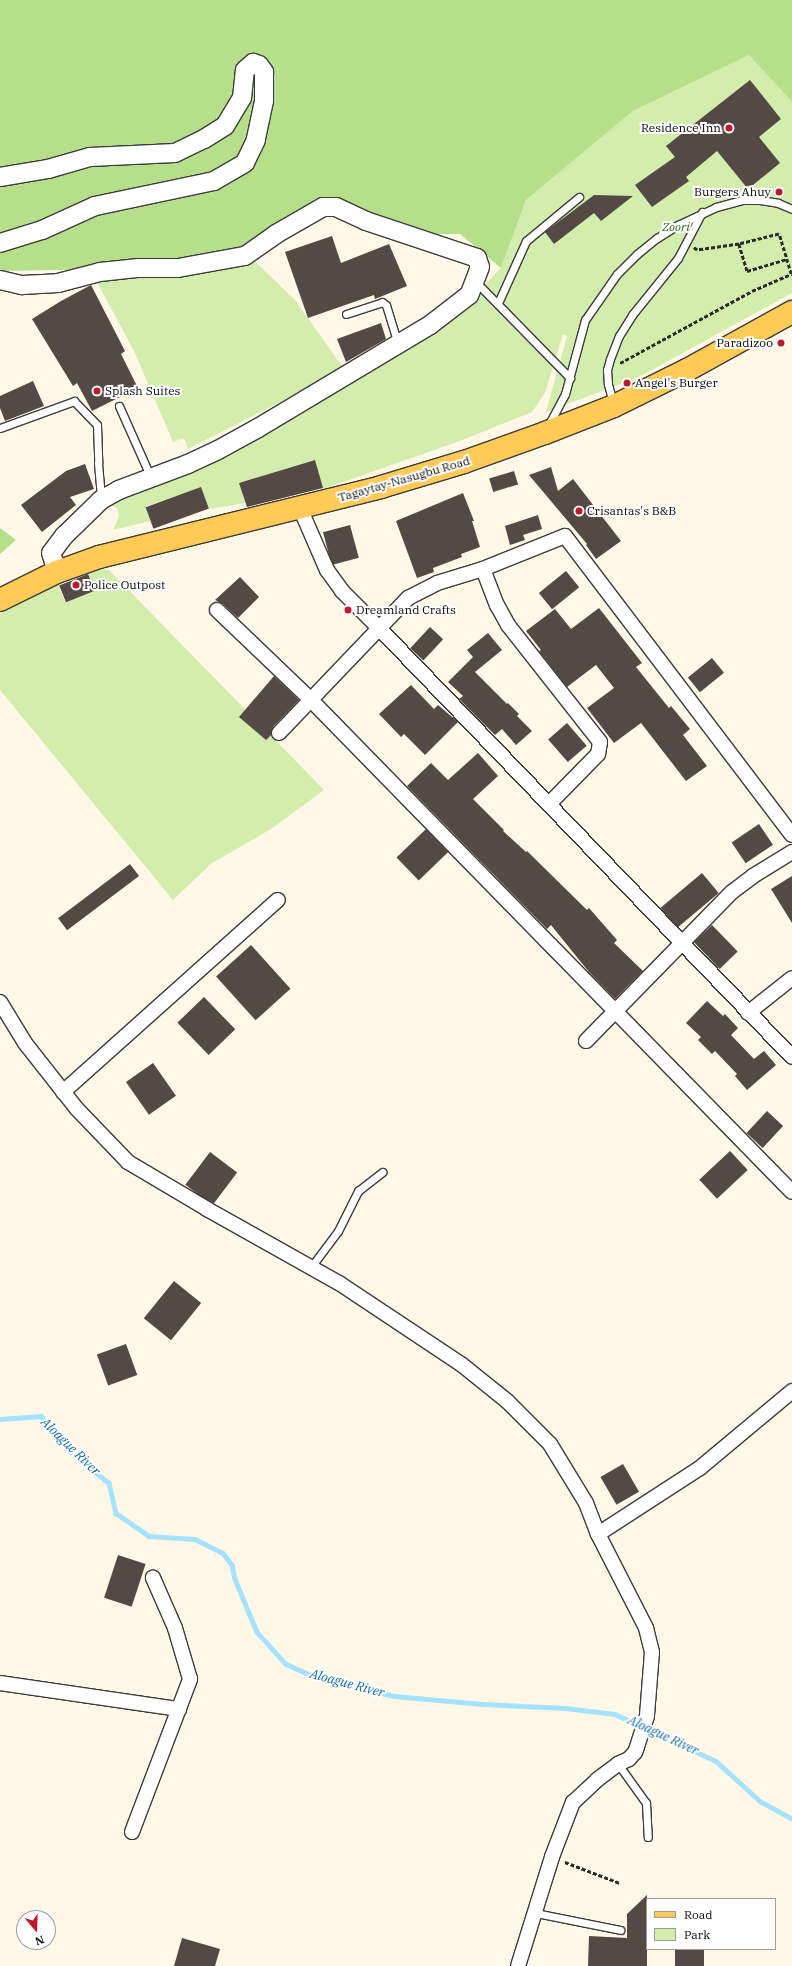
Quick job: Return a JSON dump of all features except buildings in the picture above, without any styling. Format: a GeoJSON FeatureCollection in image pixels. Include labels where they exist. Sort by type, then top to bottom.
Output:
{"type":"FeatureCollection","features":[{"type":"Feature","properties":{"kind":"main road","name":"Tagaytay-Nasugbu Road"},"geometry":{"type":"LineString","coordinates":[[0,600],[57,572],[99,557],[381,487],[464,462],[545,433],[614,406],[687,370],[792,312]]}},
{"type":"Feature","properties":{"kind":"street"},"geometry":{"type":"LineString","coordinates":[[0,177],[48,169],[90,157],[175,153],[204,139],[225,126],[242,98],[245,70],[253,64],[259,65],[264,72],[264,101],[256,140],[245,163],[214,181],[95,206],[42,230],[0,243]]}},
{"type":"Feature","properties":{"kind":"street"},"geometry":{"type":"LineString","coordinates":[[0,280],[22,285],[58,283],[100,272],[138,268],[178,268],[245,256],[276,234],[323,207],[336,207],[366,220],[477,258],[480,267],[469,295],[430,325],[258,428],[218,450],[188,464],[119,490],[101,500],[64,536],[51,553],[57,572]]}},
{"type":"Feature","properties":{"kind":"street"},"geometry":{"type":"LineString","coordinates":[[300,508],[327,570],[342,591],[380,628],[748,1013],[792,1057]]}},
{"type":"Feature","properties":{"kind":"street"},"geometry":{"type":"LineString","coordinates":[[279,733],[408,598],[423,588],[483,569],[565,536],[792,835]]}},
{"type":"Feature","properties":{"kind":"street"},"geometry":{"type":"LineString","coordinates":[[483,569],[497,605],[508,625],[600,742],[598,754],[549,804]]}},
{"type":"Feature","properties":{"kind":"street"},"geometry":{"type":"LineString","coordinates":[[217,610],[310,699],[792,1192]]}},
{"type":"Feature","properties":{"kind":"street"},"geometry":{"type":"LineString","coordinates":[[586,1041],[732,892],[753,876],[792,852]]}},
{"type":"Feature","properties":{"kind":"street"},"geometry":{"type":"LineString","coordinates":[[63,1092],[278,900]]}},
{"type":"Feature","properties":{"kind":"street"},"geometry":{"type":"LineString","coordinates":[[748,1013],[792,978]]}},
{"type":"Feature","properties":{"kind":"street"},"geometry":{"type":"LineString","coordinates":[[0,1002],[25,1043],[63,1092],[77,1109],[128,1162],[207,1210],[339,1283],[460,1364],[507,1401],[550,1444],[586,1503],[598,1534],[646,1628],[652,1652],[647,1716],[635,1752],[629,1759],[618,1764],[596,1780],[573,1802],[552,1857],[536,1913],[518,1966]]}},
{"type":"Feature","properties":{"kind":"street"},"geometry":{"type":"LineString","coordinates":[[598,1534],[700,1468],[792,1391]]}},
{"type":"Feature","properties":{"kind":"street"},"geometry":{"type":"LineString","coordinates":[[132,1832],[190,1679],[175,1628],[153,1578]]}},
{"type":"Feature","properties":{"kind":"street"},"geometry":{"type":"LineString","coordinates":[[0,1683],[179,1709]]}},
{"type":"Feature","properties":{"kind":"lane"},"geometry":{"type":"LineString","coordinates":[[498,303],[526,241],[579,197]]}},
{"type":"Feature","properties":{"kind":"lane"},"geometry":{"type":"LineString","coordinates":[[545,433],[565,394],[585,320],[617,274],[637,254],[657,238],[702,212],[743,200],[778,203],[792,209]]}},
{"type":"Feature","properties":{"kind":"lane"},"geometry":{"type":"LineString","coordinates":[[614,406],[608,384],[607,370],[619,336],[632,315],[678,258],[702,212]]}},
{"type":"Feature","properties":{"kind":"lane"},"geometry":{"type":"LineString","coordinates":[[475,281],[570,378]]}},
{"type":"Feature","properties":{"kind":"lane"},"geometry":{"type":"LineString","coordinates":[[346,314],[382,302],[386,305],[398,344]]}},
{"type":"Feature","properties":{"kind":"lane"},"geometry":{"type":"LineString","coordinates":[[0,428],[74,401],[97,425],[101,500]]}},
{"type":"Feature","properties":{"kind":"lane"},"geometry":{"type":"LineString","coordinates":[[119,406],[151,478]]}},
{"type":"Feature","properties":{"kind":"lane"},"geometry":{"type":"LineString","coordinates":[[311,1268],[338,1231],[358,1191],[382,1172]]}},
{"type":"Feature","properties":{"kind":"lane"},"geometry":{"type":"LineString","coordinates":[[618,1764],[646,1803],[648,1837]]}},
{"type":"Feature","properties":{"kind":"lane"},"geometry":{"type":"LineString","coordinates":[[536,1913],[620,1930]]}},
{"type":"Feature","properties":{"kind":"path"},"geometry":{"type":"LineString","coordinates":[[607,370],[752,291],[791,274],[779,234],[739,244],[697,250],[687,242]]}},
{"type":"Feature","properties":{"kind":"path"},"geometry":{"type":"LineString","coordinates":[[739,244],[747,271],[787,259]]}},
{"type":"Feature","properties":{"kind":"path"},"geometry":{"type":"LineString","coordinates":[[552,1857],[620,1883]]}},
{"type":"Feature","properties":{"kind":"green space"},"geometry":{"type":"Polygon","coordinates":[[[0,0],[792,0],[792,102],[749,55],[633,111],[526,200],[501,268],[460,234],[402,234],[328,212],[242,249],[166,268],[0,271],[0,0]]]}},
{"type":"Feature","properties":{"kind":"green space","name":"Zoori"},"geometry":{"type":"Polygon","coordinates":[[[749,55],[792,102],[792,293],[639,377],[546,412],[567,336],[563,334],[545,393],[532,412],[460,441],[323,489],[314,460],[240,483],[245,503],[209,509],[201,488],[146,506],[150,521],[113,530],[119,516],[117,508],[105,502],[215,457],[474,296],[501,268],[526,200],[633,111],[749,55]]]}},
{"type":"Feature","properties":{"kind":"green space"},"geometry":{"type":"Polygon","coordinates":[[[242,249],[295,300],[344,369],[188,449],[184,438],[173,442],[134,351],[90,269],[242,249]]]}},
{"type":"Feature","properties":{"kind":"green space"},"geometry":{"type":"Polygon","coordinates":[[[0,528],[16,540],[0,554],[0,528]]]}},
{"type":"Feature","properties":{"kind":"green space"},"geometry":{"type":"Polygon","coordinates":[[[86,568],[109,570],[324,790],[271,829],[212,863],[173,900],[0,690],[0,611],[56,579],[65,602],[94,591],[86,568]]]}},
{"type":"Feature","properties":{"kind":"waterway","name":"Aloague River"},"geometry":{"type":"LineString","coordinates":[[0,1419],[41,1416],[73,1454],[109,1483],[116,1513],[149,1536],[195,1539],[223,1553],[232,1565],[235,1579],[257,1632],[286,1664],[313,1676],[394,1696],[482,1704],[565,1708],[615,1714],[716,1761],[760,1801],[792,1819]]}},
{"type":"Feature","properties":{"kind":"place","name":"Residence Inn"},"geometry":{"type":"Point","coordinates":[729,128]}},
{"type":"Feature","properties":{"kind":"place","name":"Burgers Ahuy"},"geometry":{"type":"Point","coordinates":[779,192]}},
{"type":"Feature","properties":{"kind":"place","name":"Paradizoo"},"geometry":{"type":"Point","coordinates":[781,343]}},
{"type":"Feature","properties":{"kind":"place","name":"Angel's Burger"},"geometry":{"type":"Point","coordinates":[627,383]}},
{"type":"Feature","properties":{"kind":"place","name":"Splash Suites"},"geometry":{"type":"Point","coordinates":[97,391]}},
{"type":"Feature","properties":{"kind":"place","name":"Crisantas's B&B"},"geometry":{"type":"Point","coordinates":[579,511]}},
{"type":"Feature","properties":{"kind":"place","name":"Police Outpost"},"geometry":{"type":"Point","coordinates":[76,585]}},
{"type":"Feature","properties":{"kind":"place","name":"Dreamland Crafts"},"geometry":{"type":"Point","coordinates":[348,610]}}]}
